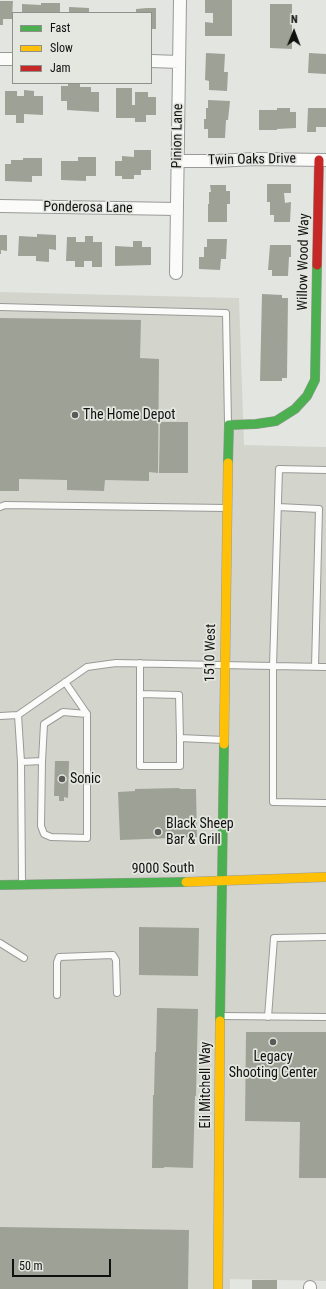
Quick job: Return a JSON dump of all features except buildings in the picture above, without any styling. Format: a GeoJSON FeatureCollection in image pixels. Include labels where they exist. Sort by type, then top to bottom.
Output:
{"type":"FeatureCollection","features":[{"type":"Feature","properties":{"kind":"street","name":"Pinion Lane"},"geometry":{"type":"LineString","coordinates":[[176,273],[180,0]]}},
{"type":"Feature","properties":{"kind":"street"},"geometry":{"type":"LineString","coordinates":[[0,59],[12,59]]}},
{"type":"Feature","properties":{"kind":"street"},"geometry":{"type":"LineString","coordinates":[[152,61],[179,62]]}},
{"type":"Feature","properties":{"kind":"street","name":"Twin Oaks Drive"},"geometry":{"type":"LineString","coordinates":[[178,161],[255,159],[322,160]]}},
{"type":"Feature","properties":{"kind":"street","name":"Willow Wood Way"},"geometry":{"type":"LineString","coordinates":[[228,425],[256,424],[276,421],[295,409],[307,396],[321,364],[322,160]]}},
{"type":"Feature","properties":{"kind":"street","name":"Ponderosa Lane"},"geometry":{"type":"LineString","coordinates":[[0,206],[177,209]]}},
{"type":"Feature","properties":{"kind":"street","name":"1510 West"},"geometry":{"type":"LineString","coordinates":[[221,882],[228,425]]}},
{"type":"Feature","properties":{"kind":"street","name":"9000 South"},"geometry":{"type":"LineString","coordinates":[[0,885],[221,882],[326,877]]}},
{"type":"Feature","properties":{"kind":"street","name":"Eli Mitchell Way"},"geometry":{"type":"LineString","coordinates":[[218,1289],[221,882]]}},
{"type":"Feature","properties":{"kind":"lane"},"geometry":{"type":"LineString","coordinates":[[0,307],[226,313],[228,425]]}},
{"type":"Feature","properties":{"kind":"lane"},"geometry":{"type":"LineString","coordinates":[[326,470],[279,469],[273,666],[273,802],[326,803]]}},
{"type":"Feature","properties":{"kind":"lane"},"geometry":{"type":"LineString","coordinates":[[0,507],[5,505],[227,508]]}},
{"type":"Feature","properties":{"kind":"lane"},"geometry":{"type":"LineString","coordinates":[[278,507],[320,509],[315,667]]}},
{"type":"Feature","properties":{"kind":"lane"},"geometry":{"type":"LineString","coordinates":[[0,716],[18,715],[87,667],[116,663],[140,663],[326,667]]}},
{"type":"Feature","properties":{"kind":"lane"},"geometry":{"type":"LineString","coordinates":[[140,663],[140,694],[140,766],[180,766],[178,695],[140,694]]}},
{"type":"Feature","properties":{"kind":"lane"},"geometry":{"type":"LineString","coordinates":[[65,682],[87,714],[87,838],[51,837],[44,834],[41,826],[44,724],[63,712],[87,714]]}},
{"type":"Feature","properties":{"kind":"lane"},"geometry":{"type":"LineString","coordinates":[[18,715],[21,762],[22,885]]}},
{"type":"Feature","properties":{"kind":"lane"},"geometry":{"type":"LineString","coordinates":[[180,738],[224,740]]}},
{"type":"Feature","properties":{"kind":"lane"},"geometry":{"type":"LineString","coordinates":[[21,762],[42,761]]}},
{"type":"Feature","properties":{"kind":"lane"},"geometry":{"type":"LineString","coordinates":[[268,1016],[274,938],[326,937]]}},
{"type":"Feature","properties":{"kind":"lane"},"geometry":{"type":"LineString","coordinates":[[0,943],[24,958]]}},
{"type":"Feature","properties":{"kind":"lane"},"geometry":{"type":"LineString","coordinates":[[57,995],[57,962],[60,957],[113,955],[116,960],[118,993]]}},
{"type":"Feature","properties":{"kind":"lane"},"geometry":{"type":"LineString","coordinates":[[220,1016],[326,1017]]}},
{"type":"Feature","properties":{"kind":"shaded area"},"geometry":{"type":"Polygon","coordinates":[[[0,292],[239,298],[244,445],[326,447],[326,1281],[230,1279],[230,1289],[0,1289],[0,292]]]}},
{"type":"Feature","properties":{"kind":"traffic: fast"},"geometry":{"type":"LineString","coordinates":[[228,463],[229,425],[256,424],[276,421],[295,409],[307,396],[315,380],[317,265]]}},
{"type":"Feature","properties":{"kind":"traffic: fast"},"geometry":{"type":"LineString","coordinates":[[220,1021],[224,744]]}},
{"type":"Feature","properties":{"kind":"traffic: fast"},"geometry":{"type":"LineString","coordinates":[[0,885],[186,882]]}},
{"type":"Feature","properties":{"kind":"traffic: slow"},"geometry":{"type":"LineString","coordinates":[[224,744],[228,463]]}},
{"type":"Feature","properties":{"kind":"traffic: slow"},"geometry":{"type":"LineString","coordinates":[[186,882],[326,877]]}},
{"type":"Feature","properties":{"kind":"traffic: slow"},"geometry":{"type":"LineString","coordinates":[[218,1289],[220,1021]]}},
{"type":"Feature","properties":{"kind":"traffic: jam"},"geometry":{"type":"LineString","coordinates":[[317,265],[319,160]]}},
{"type":"Feature","properties":{"kind":"place","name":"The Home Depot"},"geometry":{"type":"Point","coordinates":[75,415]}},
{"type":"Feature","properties":{"kind":"place","name":"Sonic"},"geometry":{"type":"Point","coordinates":[62,779]}},
{"type":"Feature","properties":{"kind":"place","name":"Black Sheep Bar & Grill"},"geometry":{"type":"Point","coordinates":[158,832]}},
{"type":"Feature","properties":{"kind":"place","name":"Legacy Shooting Center"},"geometry":{"type":"Point","coordinates":[273,1042]}}]}
